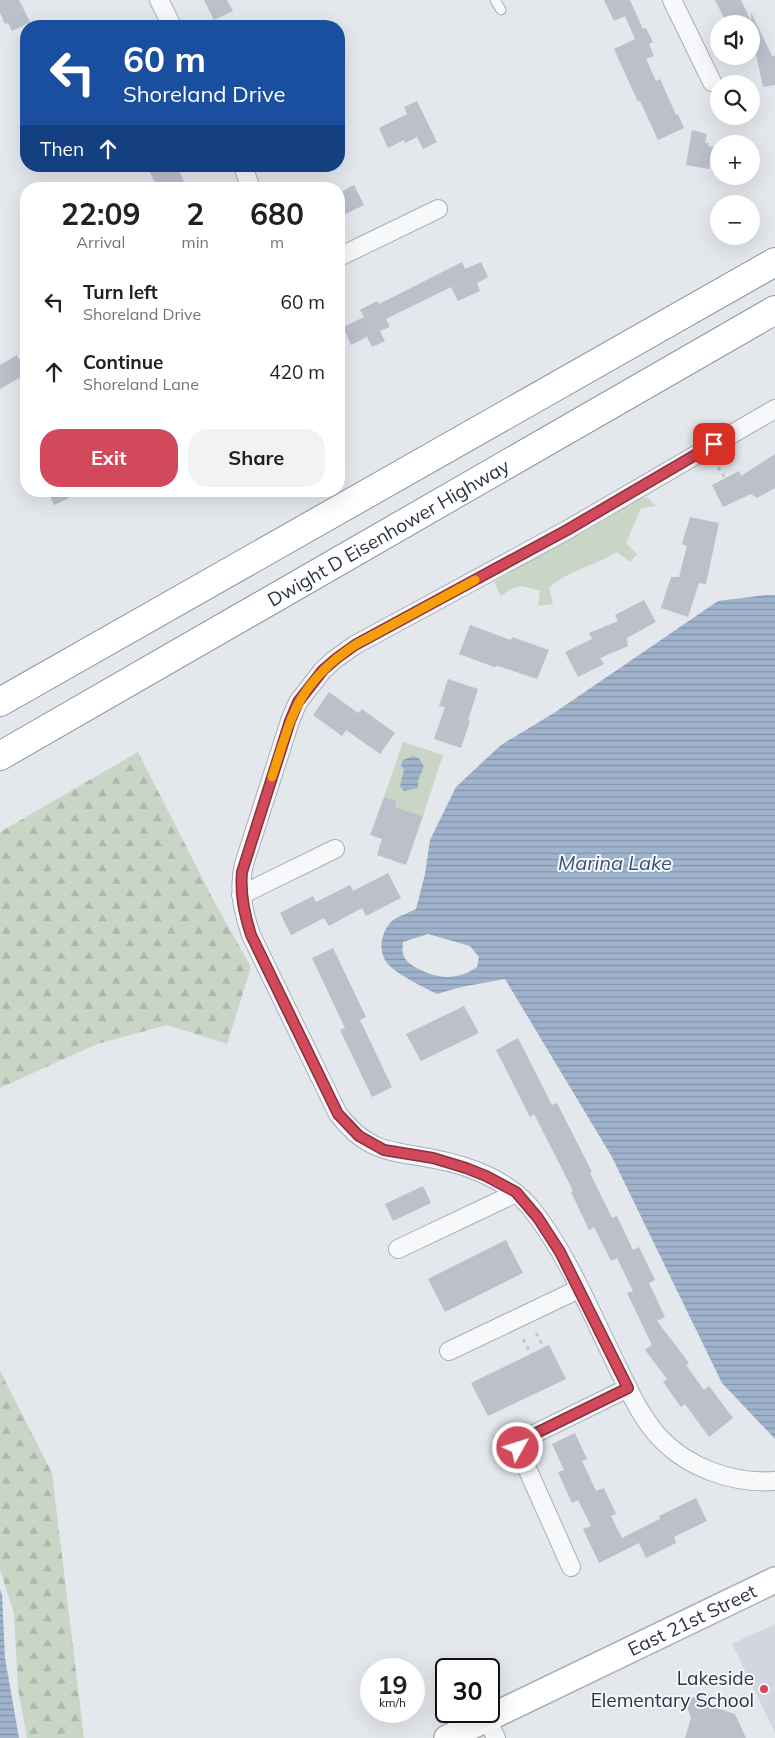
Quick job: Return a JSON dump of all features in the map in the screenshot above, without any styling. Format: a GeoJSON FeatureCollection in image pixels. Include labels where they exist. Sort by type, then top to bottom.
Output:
{"type":"FeatureCollection","features":[{"type":"Feature","properties":{"kind":"highway"},"geometry":{"type":"LineString","coordinates":[[0,702],[775,262]]}},
{"type":"Feature","properties":{"kind":"highway","name":"Dwight D Eisenhower Highway"},"geometry":{"type":"LineString","coordinates":[[0,756],[775,310]]}},
{"type":"Feature","properties":{"kind":"main road","name":"East 21st Street"},"geometry":{"type":"LineString","coordinates":[[447,1738],[491,1728],[775,1580]]}},
{"type":"Feature","properties":{"kind":"street"},"geometry":{"type":"LineString","coordinates":[[159,0],[169,20]]}},
{"type":"Feature","properties":{"kind":"street"},"geometry":{"type":"LineString","coordinates":[[672,0],[710,78]]}},
{"type":"Feature","properties":{"kind":"street"},"geometry":{"type":"LineString","coordinates":[[345,254],[438,209]]}},
{"type":"Feature","properties":{"kind":"street"},"geometry":{"type":"LineString","coordinates":[[775,408],[567,530],[355,645],[323,670],[305,691],[290,721],[244,864],[241,896],[243,910],[251,935],[338,1114],[353,1131],[371,1144],[384,1150],[433,1158],[466,1168],[516,1192],[554,1240],[628,1388],[651,1427],[660,1438],[682,1456],[706,1470],[720,1475],[747,1480],[775,1481]]}},
{"type":"Feature","properties":{"kind":"street"},"geometry":{"type":"LineString","coordinates":[[241,896],[336,849]]}},
{"type":"Feature","properties":{"kind":"street"},"geometry":{"type":"LineString","coordinates":[[398,1249],[516,1192]]}},
{"type":"Feature","properties":{"kind":"street"},"geometry":{"type":"LineString","coordinates":[[449,1351],[579,1288]]}},
{"type":"Feature","properties":{"kind":"street"},"geometry":{"type":"LineString","coordinates":[[571,1567],[518,1448],[526,1438],[628,1388]]}},
{"type":"Feature","properties":{"kind":"lane"},"geometry":{"type":"LineString","coordinates":[[495,0],[501,10]]}},
{"type":"Feature","properties":{"kind":"path"},"geometry":{"type":"LineString","coordinates":[[718,466],[725,478]]}},
{"type":"Feature","properties":{"kind":"path"},"geometry":{"type":"LineString","coordinates":[[536,1333],[544,1348]]}},
{"type":"Feature","properties":{"kind":"path"},"geometry":{"type":"LineString","coordinates":[[523,1339],[532,1354]]}},
{"type":"Feature","properties":{"kind":"shaded area","name":"Lakeside Elementary School"},"geometry":{"type":"Polygon","coordinates":[[[775,1624],[775,1733],[732,1644],[775,1624]]]}},
{"type":"Feature","properties":{"kind":"green space"},"geometry":{"type":"Polygon","coordinates":[[[647,497],[656,506],[641,508],[626,543],[637,554],[630,562],[617,552],[573,572],[549,588],[553,604],[538,606],[540,591],[520,586],[501,596],[494,582],[539,555],[583,533],[613,515],[631,500],[647,497]]]}},
{"type":"Feature","properties":{"kind":"green space"},"geometry":{"type":"Polygon","coordinates":[[[403,742],[443,755],[423,816],[395,807],[397,801],[384,797],[403,742]]]}},
{"type":"Feature","properties":{"kind":"green space"},"geometry":{"type":"Polygon","coordinates":[[[138,752],[215,903],[251,967],[227,1044],[167,1025],[97,1044],[0,1088],[0,832],[138,752]]]}},
{"type":"Feature","properties":{"kind":"green space"},"geometry":{"type":"Polygon","coordinates":[[[0,1371],[52,1473],[84,1738],[27,1738],[18,1689],[14,1613],[0,1570],[0,1371]]]}},
{"type":"Feature","properties":{"kind":"water","name":"Marina Lake"},"geometry":{"type":"Polygon","coordinates":[[[775,595],[775,1439],[722,1383],[612,1157],[505,979],[461,987],[437,994],[394,970],[385,960],[382,950],[382,939],[392,921],[416,909],[425,874],[430,840],[456,787],[501,745],[554,713],[718,601],[775,595]],[[428,934],[403,942],[403,951],[408,962],[415,967],[424,972],[447,977],[462,975],[477,967],[479,957],[470,946],[428,934]]]}},
{"type":"Feature","properties":{"kind":"water"},"geometry":{"type":"Polygon","coordinates":[[[413,756],[419,758],[424,767],[418,780],[418,788],[404,791],[400,786],[404,770],[401,765],[403,760],[413,756]]]}},
{"type":"Feature","properties":{"kind":"water"},"geometry":{"type":"Polygon","coordinates":[[[0,1590],[2,1594],[5,1658],[19,1738],[0,1738],[0,1590]]]}},
{"type":"Feature","properties":{"kind":"building"},"geometry":{"type":"Polygon","coordinates":[[[0,0],[19,0],[29,20],[20,20],[20,27],[12,31],[8,23],[5,24],[0,13],[0,0]]]}},
{"type":"Feature","properties":{"kind":"building"},"geometry":{"type":"Polygon","coordinates":[[[204,0],[227,0],[233,11],[214,20],[204,0]]]}},
{"type":"Feature","properties":{"kind":"building"},"geometry":{"type":"Polygon","coordinates":[[[604,0],[630,0],[643,29],[646,28],[653,42],[649,44],[654,56],[646,59],[656,81],[660,79],[684,128],[658,140],[614,49],[635,39],[625,16],[614,21],[604,0]]]}},
{"type":"Feature","properties":{"kind":"building"},"geometry":{"type":"Polygon","coordinates":[[[715,0],[741,0],[748,15],[722,15],[715,0]]]}},
{"type":"Feature","properties":{"kind":"building"},"geometry":{"type":"Polygon","coordinates":[[[760,31],[772,56],[775,56],[775,85],[763,87],[758,65],[760,65],[760,31]]]}},
{"type":"Feature","properties":{"kind":"building"},"geometry":{"type":"Polygon","coordinates":[[[417,101],[437,142],[423,149],[417,137],[405,143],[404,140],[388,148],[379,128],[407,114],[404,107],[417,101]]]}},
{"type":"Feature","properties":{"kind":"building"},"geometry":{"type":"Polygon","coordinates":[[[692,130],[707,134],[705,143],[709,143],[708,146],[710,146],[709,169],[686,165],[692,130]]]}},
{"type":"Feature","properties":{"kind":"building"},"geometry":{"type":"Polygon","coordinates":[[[150,172],[180,172],[184,182],[155,182],[150,172]]]}},
{"type":"Feature","properties":{"kind":"building"},"geometry":{"type":"Polygon","coordinates":[[[354,185],[364,205],[345,214],[345,190],[354,185]]]}},
{"type":"Feature","properties":{"kind":"building"},"geometry":{"type":"Polygon","coordinates":[[[462,262],[465,269],[481,262],[488,277],[477,283],[480,291],[458,301],[451,287],[386,319],[390,327],[380,331],[385,341],[372,347],[367,337],[351,345],[345,332],[345,326],[364,317],[360,310],[377,301],[379,304],[462,262]]]}},
{"type":"Feature","properties":{"kind":"building"},"geometry":{"type":"Polygon","coordinates":[[[17,355],[20,358],[20,377],[0,389],[0,365],[17,355]]]}},
{"type":"Feature","properties":{"kind":"building"},"geometry":{"type":"Polygon","coordinates":[[[775,454],[775,488],[757,498],[751,494],[723,507],[712,485],[739,471],[741,476],[775,454]]]}},
{"type":"Feature","properties":{"kind":"building"},"geometry":{"type":"Polygon","coordinates":[[[51,497],[71,497],[54,505],[51,497]]]}},
{"type":"Feature","properties":{"kind":"building"},"geometry":{"type":"Polygon","coordinates":[[[690,517],[719,523],[706,584],[699,583],[688,617],[661,608],[671,577],[679,577],[687,546],[682,544],[690,517]]]}},
{"type":"Feature","properties":{"kind":"building"},"geometry":{"type":"Polygon","coordinates":[[[644,600],[656,622],[627,638],[628,646],[600,658],[604,664],[578,677],[565,652],[592,639],[589,633],[618,621],[615,615],[644,600]]]}},
{"type":"Feature","properties":{"kind":"building"},"geometry":{"type":"Polygon","coordinates":[[[470,625],[511,640],[512,637],[549,650],[537,679],[498,666],[494,667],[459,654],[470,625]]]}},
{"type":"Feature","properties":{"kind":"building"},"geometry":{"type":"Polygon","coordinates":[[[448,679],[478,689],[461,748],[434,739],[445,707],[439,706],[448,679]]]}},
{"type":"Feature","properties":{"kind":"building"},"geometry":{"type":"Polygon","coordinates":[[[329,692],[358,713],[362,709],[395,733],[380,754],[346,730],[342,736],[313,715],[329,692]]]}},
{"type":"Feature","properties":{"kind":"building"},"geometry":{"type":"Polygon","coordinates":[[[384,797],[397,801],[395,807],[423,816],[406,865],[377,855],[382,839],[370,835],[384,797]]]}},
{"type":"Feature","properties":{"kind":"building"},"geometry":{"type":"Polygon","coordinates":[[[388,873],[401,898],[366,916],[362,908],[329,926],[324,918],[291,935],[280,913],[313,896],[316,902],[350,885],[353,891],[388,873]]]}},
{"type":"Feature","properties":{"kind":"building"},"geometry":{"type":"Polygon","coordinates":[[[333,948],[366,1017],[360,1020],[392,1087],[372,1097],[340,1030],[345,1028],[312,958],[333,948]]]}},
{"type":"Feature","properties":{"kind":"building"},"geometry":{"type":"Polygon","coordinates":[[[464,1006],[479,1033],[421,1061],[406,1034],[464,1006]]]}},
{"type":"Feature","properties":{"kind":"building"},"geometry":{"type":"Polygon","coordinates":[[[518,1038],[552,1105],[557,1103],[592,1172],[590,1173],[612,1218],[617,1216],[633,1250],[639,1247],[655,1280],[649,1283],[665,1317],[657,1321],[689,1363],[686,1365],[704,1390],[709,1386],[733,1418],[709,1437],[685,1404],[681,1407],[663,1382],[667,1379],[645,1350],[652,1345],[627,1293],[633,1291],[617,1258],[611,1261],[594,1227],[589,1230],[571,1192],[573,1191],[534,1114],[530,1117],[496,1050],[518,1038]]]}},
{"type":"Feature","properties":{"kind":"building"},"geometry":{"type":"Polygon","coordinates":[[[423,1186],[431,1203],[393,1221],[385,1204],[423,1186]]]}},
{"type":"Feature","properties":{"kind":"building"},"geometry":{"type":"Polygon","coordinates":[[[506,1240],[523,1273],[445,1312],[428,1279],[506,1240]]]}},
{"type":"Feature","properties":{"kind":"building"},"geometry":{"type":"Polygon","coordinates":[[[549,1345],[566,1379],[488,1416],[471,1383],[549,1345]]]}},
{"type":"Feature","properties":{"kind":"building"},"geometry":{"type":"Polygon","coordinates":[[[575,1433],[587,1459],[582,1461],[596,1491],[604,1488],[616,1514],[611,1516],[622,1538],[660,1519],[659,1516],[696,1498],[707,1521],[674,1537],[676,1543],[646,1558],[639,1543],[599,1563],[583,1529],[591,1526],[578,1500],[572,1503],[558,1472],[564,1470],[552,1444],[575,1433]]]}},
{"type":"Feature","properties":{"kind":"building"},"geometry":{"type":"Polygon","coordinates":[[[705,1692],[714,1707],[735,1714],[746,1738],[685,1738],[691,1718],[685,1701],[705,1692]]]}},
{"type":"Feature","properties":{"kind":"slow traffic"},"geometry":{"type":"LineString","coordinates":[[272,777],[298,702],[323,670],[355,645],[475,580]]}},
{"type":"Feature","properties":{"kind":"place","name":"Lakeside Elementary School"},"geometry":{"type":"Point","coordinates":[764,1689]}},
{"type":"Feature","properties":{"kind":"route"},"geometry":{"type":"LineString","coordinates":[[518,1448],[526,1438],[628,1388],[554,1240],[516,1192],[466,1168],[433,1158],[384,1150],[359,1136],[338,1114],[251,935],[243,910],[241,896],[242,872],[290,721],[305,691],[323,670],[355,645],[567,530],[714,444]]}}]}
